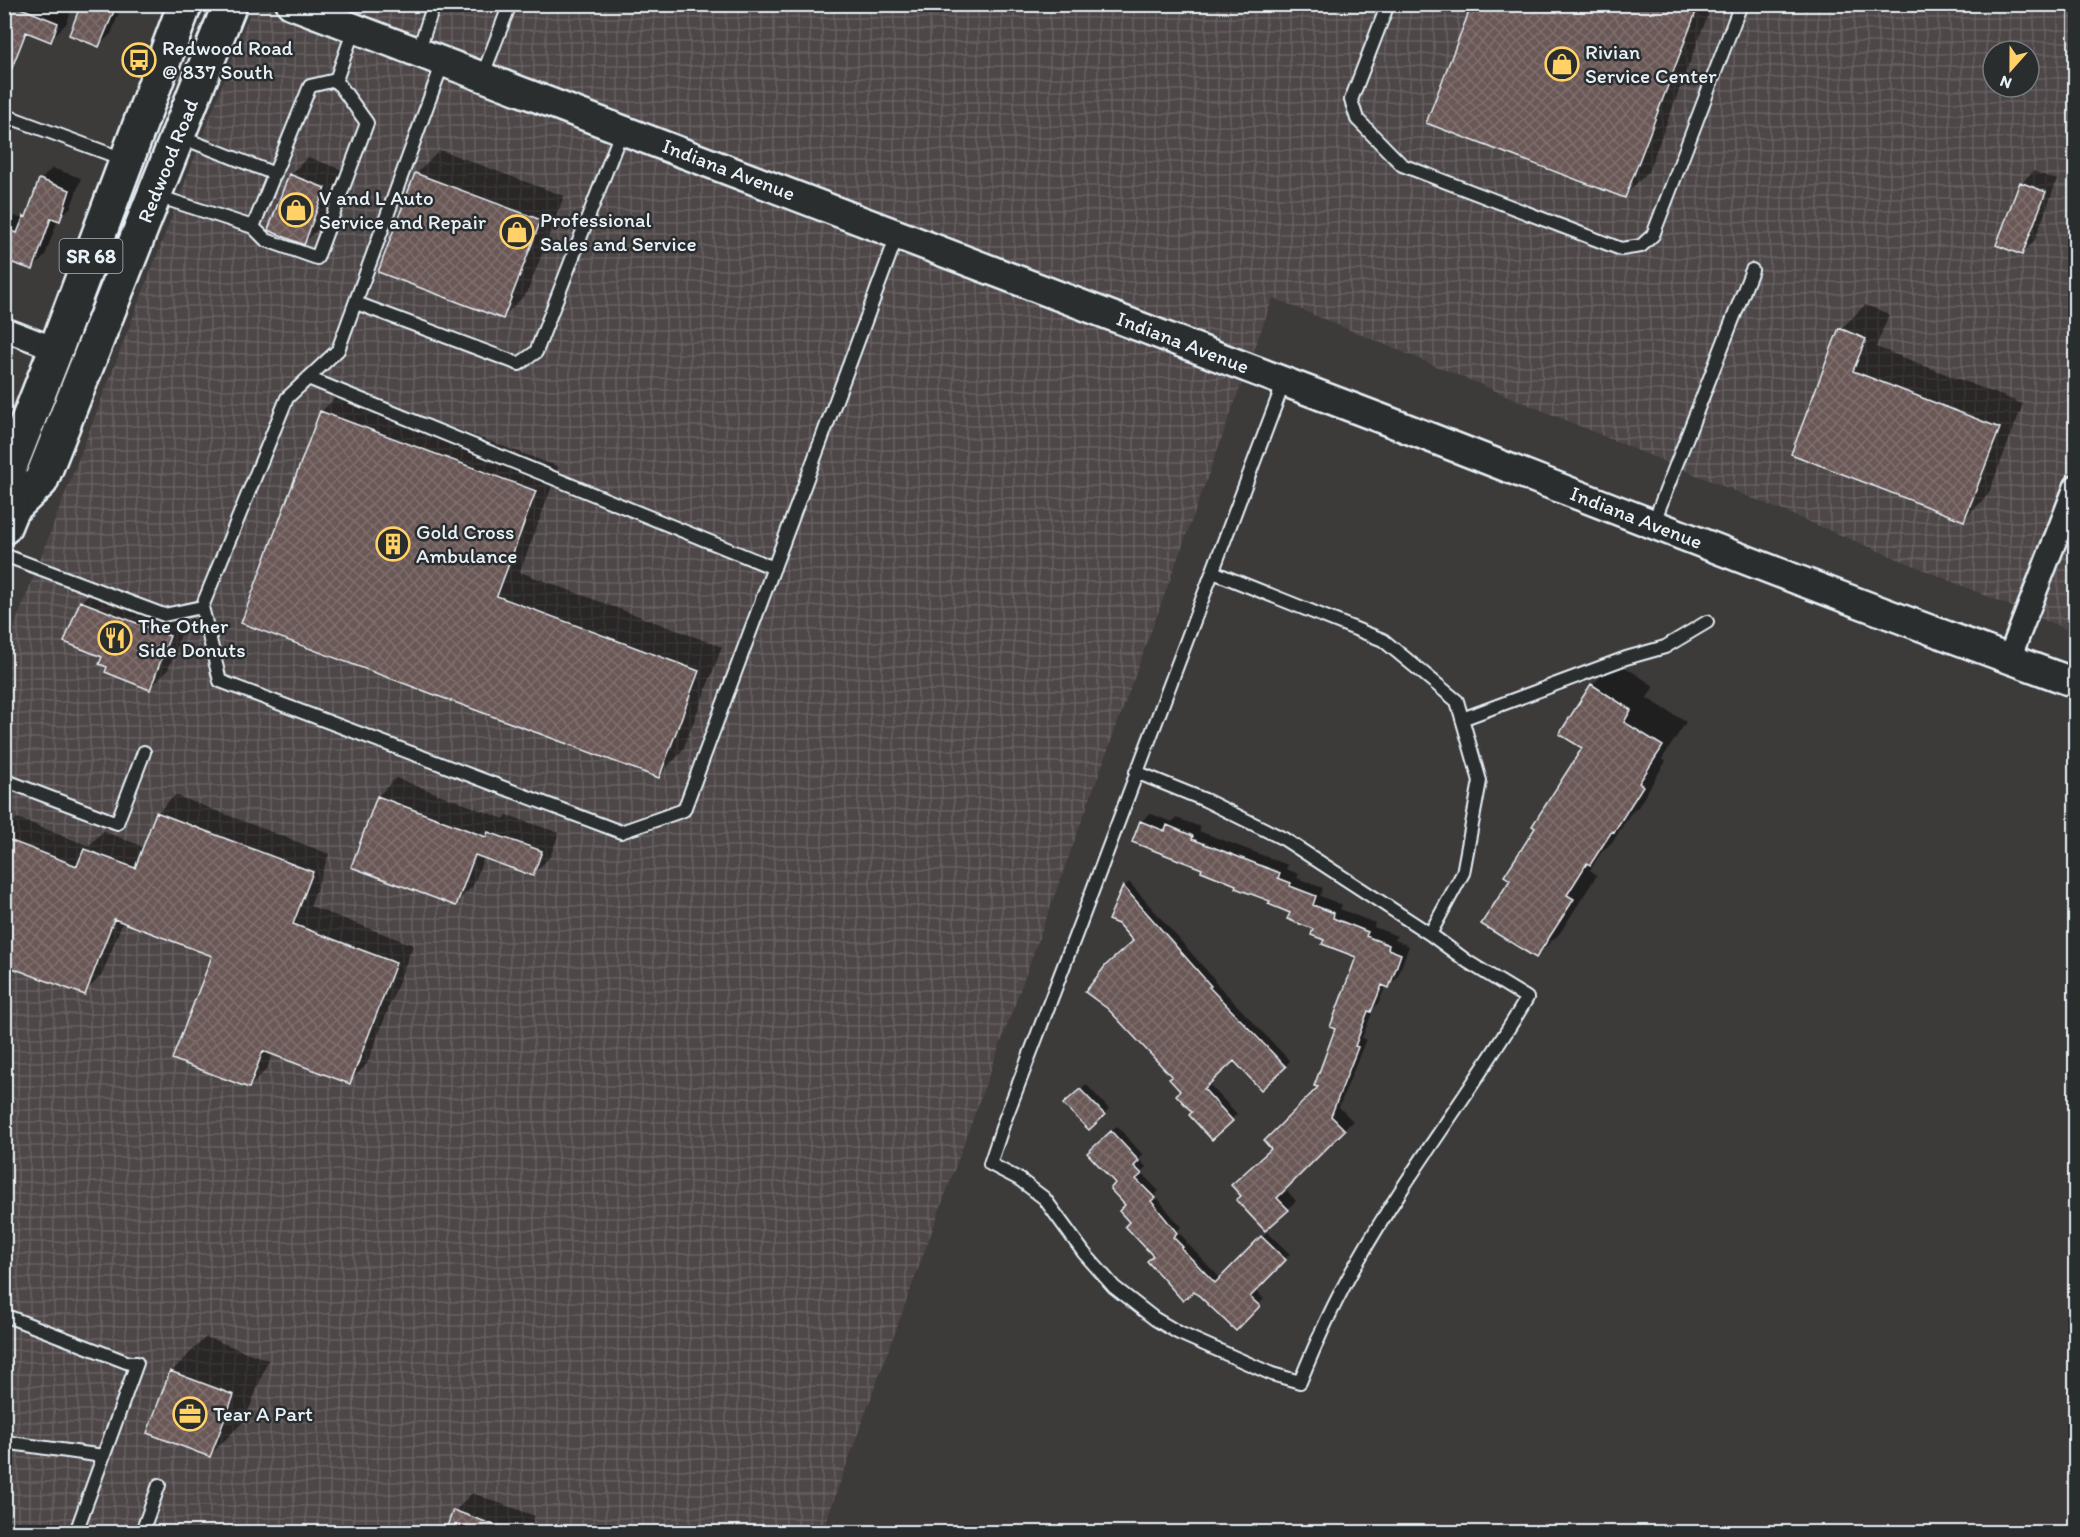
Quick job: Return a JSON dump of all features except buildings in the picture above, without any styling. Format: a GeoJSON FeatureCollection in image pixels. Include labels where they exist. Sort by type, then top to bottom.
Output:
{"type":"FeatureCollection","features":[{"type":"Feature","properties":{"kind":"main road","name":"Redwood Road"},"geometry":{"type":"LineString","coordinates":[[8,518],[9,469],[185,4]]}},
{"type":"Feature","properties":{"kind":"main road","name":"Redwood Road"},"geometry":{"type":"LineString","coordinates":[[8,518],[41,481],[230,4]]}},
{"type":"Feature","properties":{"kind":"street","name":"Indiana Avenue"},"geometry":{"type":"LineString","coordinates":[[291,4],[341,18],[430,57],[898,233],[1822,591],[2076,683]]}},
{"type":"Feature","properties":{"kind":"street"},"geometry":{"type":"LineString","coordinates":[[4,329],[56,349]]}},
{"type":"Feature","properties":{"kind":"street"},"geometry":{"type":"LineString","coordinates":[[2009,659],[2076,486]]}},
{"type":"Feature","properties":{"kind":"lane"},"geometry":{"type":"LineString","coordinates":[[434,4],[430,57],[356,303],[338,350],[287,398],[202,607],[220,681],[621,832],[684,810],[898,233]]}},
{"type":"Feature","properties":{"kind":"lane"},"geometry":{"type":"LineString","coordinates":[[482,77],[510,4]]}},
{"type":"Feature","properties":{"kind":"lane"},"geometry":{"type":"LineString","coordinates":[[1388,4],[1351,100],[1357,119],[1402,165],[1621,249],[1641,246],[1653,235],[1741,4]]}},
{"type":"Feature","properties":{"kind":"lane"},"geometry":{"type":"LineString","coordinates":[[154,195],[253,227],[266,240],[317,258],[367,123],[336,80],[341,18]]}},
{"type":"Feature","properties":{"kind":"lane"},"geometry":{"type":"LineString","coordinates":[[253,227],[310,86],[336,80]]}},
{"type":"Feature","properties":{"kind":"lane"},"geometry":{"type":"LineString","coordinates":[[4,115],[127,160]]}},
{"type":"Feature","properties":{"kind":"lane"},"geometry":{"type":"LineString","coordinates":[[356,303],[519,364],[536,352],[622,130]]}},
{"type":"Feature","properties":{"kind":"lane"},"geometry":{"type":"LineString","coordinates":[[177,136],[275,174]]}},
{"type":"Feature","properties":{"kind":"lane"},"geometry":{"type":"LineString","coordinates":[[1653,524],[1752,270]]}},
{"type":"Feature","properties":{"kind":"lane"},"geometry":{"type":"LineString","coordinates":[[308,378],[774,568]]}},
{"type":"Feature","properties":{"kind":"lane"},"geometry":{"type":"LineString","coordinates":[[1136,772],[1205,800],[1284,839],[1430,934],[1468,962],[1527,998],[1501,1043],[1359,1258],[1313,1350],[1300,1382],[1272,1374],[1179,1333],[1155,1319],[1114,1287],[1084,1252],[1044,1198],[1019,1179],[990,1164],[1136,772],[1284,382]]}},
{"type":"Feature","properties":{"kind":"lane"},"geometry":{"type":"LineString","coordinates":[[4,555],[164,615],[202,607]]}},
{"type":"Feature","properties":{"kind":"lane"},"geometry":{"type":"LineString","coordinates":[[1213,572],[1383,640],[1458,701],[1480,781],[1463,873],[1430,934]]}},
{"type":"Feature","properties":{"kind":"lane"},"geometry":{"type":"LineString","coordinates":[[1462,719],[1626,658],[1665,647],[1707,621]]}},
{"type":"Feature","properties":{"kind":"lane"},"geometry":{"type":"LineString","coordinates":[[4,780],[117,824],[144,752]]}},
{"type":"Feature","properties":{"kind":"lane"},"geometry":{"type":"LineString","coordinates":[[4,1314],[129,1363],[137,1363],[76,1533]]}},
{"type":"Feature","properties":{"kind":"lane"},"geometry":{"type":"LineString","coordinates":[[4,1442],[103,1456]]}},
{"type":"Feature","properties":{"kind":"lane"},"geometry":{"type":"LineString","coordinates":[[142,1533],[159,1485]]}},
{"type":"Feature","properties":{"kind":"shaded area"},"geometry":{"type":"Polygon","coordinates":[[[253,5],[2075,5],[2075,633],[1273,298],[822,1532],[5,1532],[4,653],[253,5]]]}},
{"type":"Feature","properties":{"kind":"place","name":"Redwood Road @ 837 South"},"geometry":{"type":"Point","coordinates":[139,60]}},
{"type":"Feature","properties":{"kind":"place","name":"Rivian Service Center"},"geometry":{"type":"Point","coordinates":[1562,64]}},
{"type":"Feature","properties":{"kind":"place","name":"V and L Auto Service and Repair"},"geometry":{"type":"Point","coordinates":[296,210]}},
{"type":"Feature","properties":{"kind":"place","name":"Professional Sales and Service"},"geometry":{"type":"Point","coordinates":[517,232]}},
{"type":"Feature","properties":{"kind":"place","name":"Gold Cross Ambulance"},"geometry":{"type":"Point","coordinates":[393,544]}},
{"type":"Feature","properties":{"kind":"place","name":"The Other Side Donuts"},"geometry":{"type":"Point","coordinates":[115,638]}},
{"type":"Feature","properties":{"kind":"place","name":"Tear A Part"},"geometry":{"type":"Point","coordinates":[190,1414]}}]}
